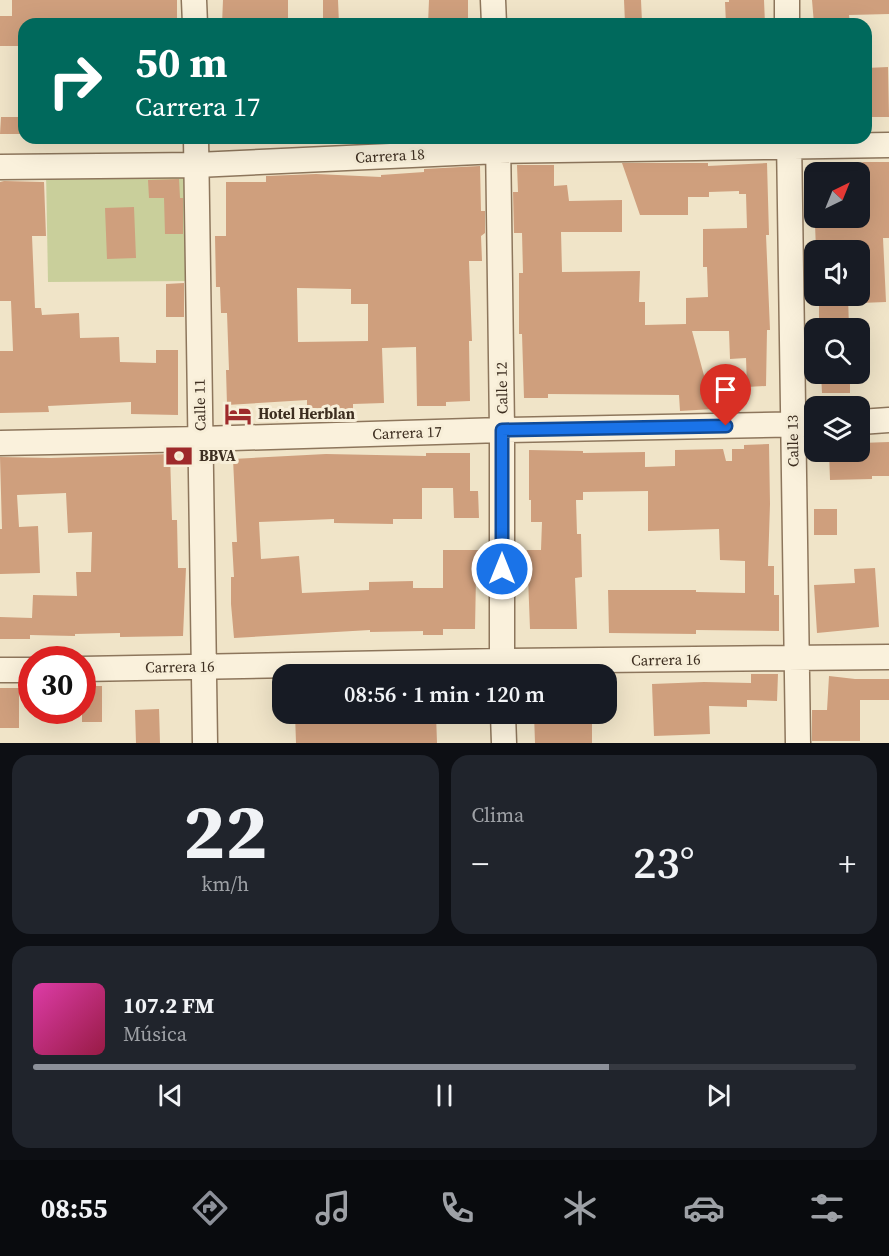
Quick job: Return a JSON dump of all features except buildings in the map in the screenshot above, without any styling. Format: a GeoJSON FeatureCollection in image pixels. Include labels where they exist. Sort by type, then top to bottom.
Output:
{"type":"FeatureCollection","features":[{"type":"Feature","properties":{"kind":"street"},"geometry":{"type":"LineString","coordinates":[[194,0],[195,18]]}},
{"type":"Feature","properties":{"kind":"street"},"geometry":{"type":"LineString","coordinates":[[493,0],[494,18]]}},
{"type":"Feature","properties":{"kind":"street"},"geometry":{"type":"LineString","coordinates":[[787,0],[787,18]]}},
{"type":"Feature","properties":{"kind":"street","name":"Calle 11"},"geometry":{"type":"LineString","coordinates":[[196,144],[205,743]]}},
{"type":"Feature","properties":{"kind":"street","name":"Carrera 18"},"geometry":{"type":"LineString","coordinates":[[0,167],[197,165],[499,144]]}},
{"type":"Feature","properties":{"kind":"street","name":"Calle 12"},"geometry":{"type":"LineString","coordinates":[[499,144],[502,664]]}},
{"type":"Feature","properties":{"kind":"street","name":"Calle 13"},"geometry":{"type":"LineString","coordinates":[[789,144],[804,425],[796,658],[798,743]]}},
{"type":"Feature","properties":{"kind":"street","name":"Carrera 18"},"geometry":{"type":"LineString","coordinates":[[839,144],[889,145]]}},
{"type":"Feature","properties":{"kind":"street"},"geometry":{"type":"LineString","coordinates":[[870,421],[889,420]]}},
{"type":"Feature","properties":{"kind":"street","name":"Carrera 17"},"geometry":{"type":"LineString","coordinates":[[0,443],[804,425]]}},
{"type":"Feature","properties":{"kind":"street","name":"Carrera 16"},"geometry":{"type":"LineString","coordinates":[[617,664],[889,657]]}},
{"type":"Feature","properties":{"kind":"street","name":"Carrera 16"},"geometry":{"type":"LineString","coordinates":[[96,669],[272,667]]}},
{"type":"Feature","properties":{"kind":"street"},"geometry":{"type":"LineString","coordinates":[[0,670],[18,670]]}},
{"type":"Feature","properties":{"kind":"street"},"geometry":{"type":"LineString","coordinates":[[503,724],[504,743]]}},
{"type":"Feature","properties":{"kind":"green space"},"geometry":{"type":"Polygon","coordinates":[[[46,171],[190,172],[192,281],[48,282],[46,171]]]}},
{"type":"Feature","properties":{"kind":"place","name":"Hotel Herblan"},"geometry":{"type":"Point","coordinates":[238,414]}},
{"type":"Feature","properties":{"kind":"place","name":"BBVA"},"geometry":{"type":"Point","coordinates":[179,456]}},
{"type":"Feature","properties":{"kind":"route"},"geometry":{"type":"LineString","coordinates":[[502,569],[502,430],[726,426]]}}]}
